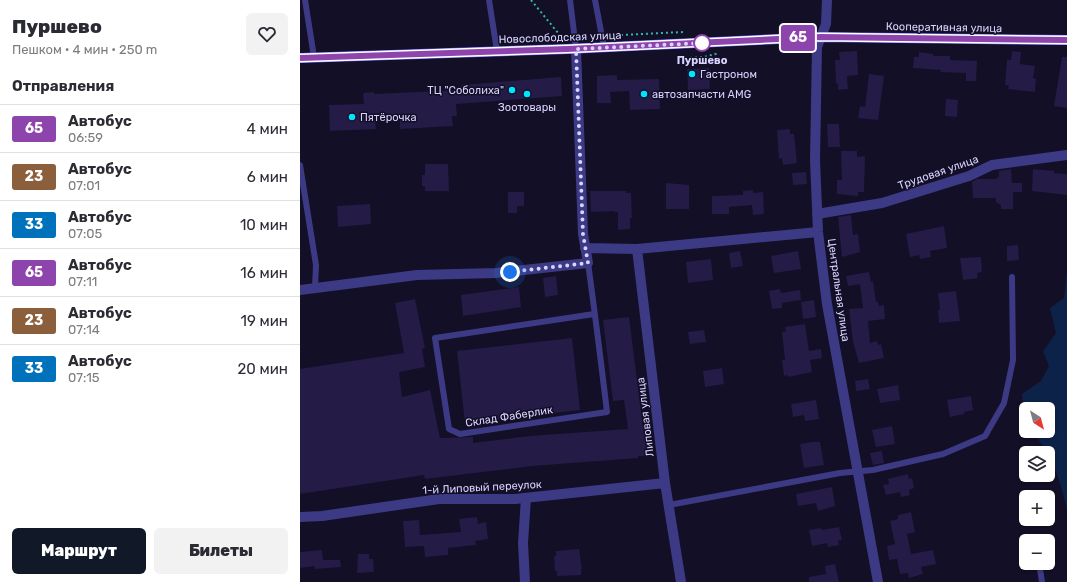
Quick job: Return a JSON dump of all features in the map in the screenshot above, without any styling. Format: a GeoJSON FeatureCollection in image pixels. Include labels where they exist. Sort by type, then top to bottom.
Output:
{"type":"FeatureCollection","features":[{"type":"Feature","properties":{"kind":"main road","name":"Новослободская улица"},"geometry":{"type":"LineString","coordinates":[[300,58],[571,49],[821,37]]}},
{"type":"Feature","properties":{"kind":"main road","name":"Кооперативная улица"},"geometry":{"type":"LineString","coordinates":[[821,37],[1067,40]]}},
{"type":"Feature","properties":{"kind":"street","name":"Центральная улица"},"geometry":{"type":"LineString","coordinates":[[827,0],[826,24],[817,47],[815,160],[818,232],[827,304],[878,582]]}},
{"type":"Feature","properties":{"kind":"street"},"geometry":{"type":"LineString","coordinates":[[300,290],[417,275],[496,273],[588,263],[585,248],[571,49]]}},
{"type":"Feature","properties":{"kind":"street","name":"Трудовая улица"},"geometry":{"type":"LineString","coordinates":[[817,214],[882,203],[968,176],[992,165],[1067,155]]}},
{"type":"Feature","properties":{"kind":"street"},"geometry":{"type":"LineString","coordinates":[[585,248],[637,249],[818,232]]}},
{"type":"Feature","properties":{"kind":"street","name":"Липовая улица"},"geometry":{"type":"LineString","coordinates":[[637,249],[665,483],[681,582]]}},
{"type":"Feature","properties":{"kind":"street","name":"1-й Липовый переулок"},"geometry":{"type":"LineString","coordinates":[[300,517],[322,516],[439,499],[526,498],[665,483]]}},
{"type":"Feature","properties":{"kind":"street"},"geometry":{"type":"LineString","coordinates":[[525,582],[523,543],[526,498]]}},
{"type":"Feature","properties":{"kind":"lane"},"geometry":{"type":"LineString","coordinates":[[307,0],[314,57]]}},
{"type":"Feature","properties":{"kind":"lane"},"geometry":{"type":"LineString","coordinates":[[489,0],[497,51]]}},
{"type":"Feature","properties":{"kind":"lane"},"geometry":{"type":"LineString","coordinates":[[570,0],[571,49]]}},
{"type":"Feature","properties":{"kind":"lane"},"geometry":{"type":"LineString","coordinates":[[595,0],[604,47]]}},
{"type":"Feature","properties":{"kind":"lane"},"geometry":{"type":"LineString","coordinates":[[300,166],[316,265],[316,288]]}},
{"type":"Feature","properties":{"kind":"lane"},"geometry":{"type":"LineString","coordinates":[[588,263],[594,314]]}},
{"type":"Feature","properties":{"kind":"lane"},"geometry":{"type":"LineString","coordinates":[[669,505],[943,454],[985,436],[1004,403],[1013,360],[1012,277]]}},
{"type":"Feature","properties":{"kind":"lane","name":"Склад Фаберлик"},"geometry":{"type":"LineString","coordinates":[[594,314],[607,412],[460,434],[449,429],[435,338],[594,314]]}},
{"type":"Feature","properties":{"kind":"lane"},"geometry":{"type":"LineString","coordinates":[[1040,570],[1042,582]]}},
{"type":"Feature","properties":{"kind":"path"},"geometry":{"type":"LineString","coordinates":[[531,0],[571,49]]}},
{"type":"Feature","properties":{"kind":"path"},"geometry":{"type":"LineString","coordinates":[[602,36],[676,31]]}},
{"type":"Feature","properties":{"kind":"water"},"geometry":{"type":"Polygon","coordinates":[[[1067,271],[1067,508],[1055,469],[1055,446],[1043,446],[1037,438],[1055,438],[1055,402],[1023,402],[1022,394],[1041,381],[1049,366],[1043,351],[1056,333],[1050,308],[1064,298],[1067,271]]]}},
{"type":"Feature","properties":{"kind":"building"},"geometry":{"type":"Polygon","coordinates":[[[857,51],[858,75],[847,76],[848,89],[838,90],[838,83],[836,84],[835,60],[840,60],[839,52],[857,51]]]}},
{"type":"Feature","properties":{"kind":"building"},"geometry":{"type":"Polygon","coordinates":[[[1012,51],[1021,52],[1020,64],[1035,66],[1033,78],[1036,79],[1035,92],[1008,89],[1009,85],[1005,85],[1007,60],[1011,60],[1012,51]]]}},
{"type":"Feature","properties":{"kind":"building"},"geometry":{"type":"Polygon","coordinates":[[[919,52],[933,54],[933,56],[950,56],[950,60],[977,61],[976,81],[966,81],[966,73],[940,72],[941,70],[913,68],[914,57],[919,57],[919,52]]]}},
{"type":"Feature","properties":{"kind":"building"},"geometry":{"type":"Polygon","coordinates":[[[1062,57],[1067,57],[1067,108],[1054,106],[1062,57]]]}},
{"type":"Feature","properties":{"kind":"building"},"geometry":{"type":"Polygon","coordinates":[[[709,68],[710,89],[688,90],[687,69],[709,68]]]}},
{"type":"Feature","properties":{"kind":"building"},"geometry":{"type":"Polygon","coordinates":[[[869,74],[884,76],[878,120],[858,118],[860,106],[865,107],[869,74]]]}},
{"type":"Feature","properties":{"kind":"building"},"geometry":{"type":"Polygon","coordinates":[[[617,75],[617,80],[659,79],[660,109],[630,110],[629,91],[610,92],[611,103],[597,103],[597,76],[617,75]]]}},
{"type":"Feature","properties":{"kind":"building"},"geometry":{"type":"Polygon","coordinates":[[[561,77],[562,96],[456,104],[457,116],[452,116],[453,126],[400,129],[400,118],[375,120],[376,129],[330,131],[329,105],[364,104],[363,93],[374,92],[374,94],[462,90],[461,85],[561,77]]]}},
{"type":"Feature","properties":{"kind":"building"},"geometry":{"type":"Polygon","coordinates":[[[946,99],[958,100],[957,117],[945,116],[946,99]]]}},
{"type":"Feature","properties":{"kind":"building"},"geometry":{"type":"Polygon","coordinates":[[[827,124],[839,124],[840,147],[828,147],[827,124]]]}},
{"type":"Feature","properties":{"kind":"building"},"geometry":{"type":"Polygon","coordinates":[[[790,129],[790,134],[794,134],[797,163],[783,165],[782,158],[779,159],[777,130],[790,129]]]}},
{"type":"Feature","properties":{"kind":"building"},"geometry":{"type":"Polygon","coordinates":[[[841,151],[857,151],[857,157],[865,156],[864,192],[858,192],[858,196],[837,194],[837,180],[842,180],[841,151]]]}},
{"type":"Feature","properties":{"kind":"building"},"geometry":{"type":"Polygon","coordinates":[[[425,164],[448,164],[449,191],[425,191],[425,186],[422,186],[422,175],[425,175],[425,164]]]}},
{"type":"Feature","properties":{"kind":"building"},"geometry":{"type":"Polygon","coordinates":[[[1011,169],[1012,183],[1022,183],[1022,192],[1013,192],[1013,209],[1001,209],[1001,205],[996,202],[996,198],[973,198],[972,182],[977,179],[997,179],[997,177],[999,177],[999,171],[1011,169]]]}},
{"type":"Feature","properties":{"kind":"building"},"geometry":{"type":"Polygon","coordinates":[[[1033,169],[1067,174],[1067,195],[1032,191],[1033,169]]]}},
{"type":"Feature","properties":{"kind":"building"},"geometry":{"type":"Polygon","coordinates":[[[806,172],[807,184],[793,185],[792,173],[806,172]]]}},
{"type":"Feature","properties":{"kind":"building"},"geometry":{"type":"Polygon","coordinates":[[[666,183],[689,185],[689,209],[666,209],[666,183]]]}},
{"type":"Feature","properties":{"kind":"building"},"geometry":{"type":"Polygon","coordinates":[[[753,190],[753,193],[763,192],[764,214],[753,215],[752,205],[729,207],[729,214],[712,214],[712,196],[743,195],[743,191],[753,190]]]}},
{"type":"Feature","properties":{"kind":"building"},"geometry":{"type":"Polygon","coordinates":[[[590,191],[626,191],[626,193],[631,193],[632,218],[630,218],[630,229],[618,230],[618,212],[591,212],[590,191]]]}},
{"type":"Feature","properties":{"kind":"building"},"geometry":{"type":"Polygon","coordinates":[[[508,192],[524,192],[524,206],[517,206],[517,213],[508,213],[508,192]]]}},
{"type":"Feature","properties":{"kind":"building"},"geometry":{"type":"Polygon","coordinates":[[[370,204],[371,224],[338,227],[337,206],[370,204]]]}},
{"type":"Feature","properties":{"kind":"building"},"geometry":{"type":"Polygon","coordinates":[[[851,215],[853,235],[858,234],[860,252],[842,257],[838,217],[851,215]]]}},
{"type":"Feature","properties":{"kind":"building"},"geometry":{"type":"Polygon","coordinates":[[[944,226],[947,248],[930,251],[931,257],[920,259],[919,255],[910,257],[906,234],[944,226]]]}},
{"type":"Feature","properties":{"kind":"building"},"geometry":{"type":"Polygon","coordinates":[[[1018,245],[1019,260],[1007,261],[1007,246],[1018,245]]]}},
{"type":"Feature","properties":{"kind":"building"},"geometry":{"type":"Polygon","coordinates":[[[740,251],[743,266],[731,268],[729,253],[740,251]]]}},
{"type":"Feature","properties":{"kind":"building"},"geometry":{"type":"Polygon","coordinates":[[[798,251],[801,269],[774,273],[771,256],[798,251]]]}},
{"type":"Feature","properties":{"kind":"building"},"geometry":{"type":"Polygon","coordinates":[[[981,257],[982,272],[977,273],[978,278],[963,280],[960,258],[981,257]]]}},
{"type":"Feature","properties":{"kind":"building"},"geometry":{"type":"Polygon","coordinates":[[[711,259],[713,280],[688,283],[686,262],[711,259]]]}},
{"type":"Feature","properties":{"kind":"building"},"geometry":{"type":"Polygon","coordinates":[[[869,272],[871,282],[873,281],[876,302],[878,302],[879,306],[884,305],[885,319],[868,321],[870,343],[877,341],[878,345],[881,344],[884,358],[859,363],[853,342],[849,309],[863,308],[860,284],[848,286],[846,276],[869,272]]]}},
{"type":"Feature","properties":{"kind":"building"},"geometry":{"type":"Polygon","coordinates":[[[556,276],[558,295],[545,297],[543,278],[556,276]]]}},
{"type":"Feature","properties":{"kind":"building"},"geometry":{"type":"Polygon","coordinates":[[[519,287],[521,307],[463,316],[461,295],[519,287]]]}},
{"type":"Feature","properties":{"kind":"building"},"geometry":{"type":"Polygon","coordinates":[[[780,289],[781,293],[800,290],[801,300],[782,303],[782,308],[772,309],[769,291],[780,289]]]}},
{"type":"Feature","properties":{"kind":"building"},"geometry":{"type":"Polygon","coordinates":[[[956,291],[960,321],[939,323],[938,310],[940,310],[938,293],[956,291]]]}},
{"type":"Feature","properties":{"kind":"building"},"geometry":{"type":"Polygon","coordinates":[[[415,299],[425,348],[422,349],[425,367],[399,372],[402,397],[430,390],[440,438],[473,437],[473,443],[529,436],[628,429],[624,400],[613,401],[603,320],[629,317],[643,428],[646,428],[648,456],[532,466],[425,479],[424,475],[300,494],[300,369],[404,353],[395,303],[415,299]]]}},
{"type":"Feature","properties":{"kind":"building"},"geometry":{"type":"Polygon","coordinates":[[[814,300],[816,317],[803,319],[801,302],[814,300]]]}},
{"type":"Feature","properties":{"kind":"building"},"geometry":{"type":"Polygon","coordinates":[[[805,324],[809,351],[821,349],[822,358],[810,360],[812,372],[788,377],[788,375],[784,376],[782,360],[785,360],[782,332],[786,331],[785,327],[805,324]]]}},
{"type":"Feature","properties":{"kind":"building"},"geometry":{"type":"Polygon","coordinates":[[[704,330],[706,342],[690,344],[688,332],[704,330]]]}},
{"type":"Feature","properties":{"kind":"building"},"geometry":{"type":"Polygon","coordinates":[[[572,338],[580,410],[465,423],[457,351],[572,338]]]}},
{"type":"Feature","properties":{"kind":"building"},"geometry":{"type":"Polygon","coordinates":[[[722,368],[724,384],[705,387],[703,371],[722,368]]]}},
{"type":"Feature","properties":{"kind":"building"},"geometry":{"type":"Polygon","coordinates":[[[868,379],[870,389],[856,391],[855,381],[868,379]]]}},
{"type":"Feature","properties":{"kind":"building"},"geometry":{"type":"Polygon","coordinates":[[[898,385],[900,400],[880,403],[877,389],[898,385]]]}},
{"type":"Feature","properties":{"kind":"building"},"geometry":{"type":"Polygon","coordinates":[[[971,396],[973,410],[964,412],[964,414],[950,417],[947,400],[971,396]]]}},
{"type":"Feature","properties":{"kind":"building"},"geometry":{"type":"Polygon","coordinates":[[[816,400],[819,419],[805,421],[804,415],[793,417],[791,404],[816,400]]]}},
{"type":"Feature","properties":{"kind":"building"},"geometry":{"type":"Polygon","coordinates":[[[892,426],[895,444],[876,447],[872,430],[892,426]]]}},
{"type":"Feature","properties":{"kind":"building"},"geometry":{"type":"Polygon","coordinates":[[[820,442],[824,465],[804,468],[800,444],[820,442]]]}},
{"type":"Feature","properties":{"kind":"building"},"geometry":{"type":"Polygon","coordinates":[[[882,451],[884,463],[873,465],[870,453],[882,451]]]}},
{"type":"Feature","properties":{"kind":"building"},"geometry":{"type":"Polygon","coordinates":[[[908,474],[909,479],[912,478],[914,488],[909,490],[910,495],[901,497],[900,492],[886,495],[883,485],[889,484],[888,479],[908,474]]]}},
{"type":"Feature","properties":{"kind":"building"},"geometry":{"type":"Polygon","coordinates":[[[832,487],[835,506],[818,511],[816,503],[798,506],[796,494],[832,487]]]}},
{"type":"Feature","properties":{"kind":"building"},"geometry":{"type":"Polygon","coordinates":[[[911,512],[915,532],[907,534],[911,554],[933,550],[936,564],[921,567],[923,574],[909,578],[908,573],[900,574],[897,559],[889,560],[887,546],[895,544],[890,521],[898,519],[898,515],[911,512]]]}},
{"type":"Feature","properties":{"kind":"building"},"geometry":{"type":"Polygon","coordinates":[[[477,517],[478,524],[486,522],[488,539],[475,541],[476,545],[448,548],[448,555],[425,557],[424,546],[405,547],[403,521],[419,520],[420,535],[461,532],[459,519],[477,517]]]}},
{"type":"Feature","properties":{"kind":"building"},"geometry":{"type":"Polygon","coordinates":[[[839,527],[842,540],[838,541],[839,545],[828,547],[827,543],[812,546],[809,530],[821,528],[822,530],[839,527]]]}},
{"type":"Feature","properties":{"kind":"building"},"geometry":{"type":"Polygon","coordinates":[[[579,549],[582,569],[581,575],[557,576],[557,571],[555,571],[554,556],[556,556],[556,551],[579,549]]]}},
{"type":"Feature","properties":{"kind":"building"},"geometry":{"type":"Polygon","coordinates":[[[322,550],[323,560],[340,560],[341,567],[315,569],[314,566],[300,568],[300,552],[322,550]]]}},
{"type":"Feature","properties":{"kind":"building"},"geometry":{"type":"Polygon","coordinates":[[[358,554],[369,554],[369,559],[373,559],[374,572],[357,573],[358,554]]]}},
{"type":"Feature","properties":{"kind":"building"},"geometry":{"type":"Polygon","coordinates":[[[835,564],[839,582],[809,582],[809,577],[826,574],[825,566],[835,564]]]}},
{"type":"Feature","properties":{"kind":"bus line","name":"65"},"geometry":{"type":"LineString","coordinates":[[300,58],[567,49],[821,37],[1067,40]]}},
{"type":"Feature","properties":{"kind":"place","name":"Пуршево"},"geometry":{"type":"Point","coordinates":[702,43]}},
{"type":"Feature","properties":{"kind":"place","name":"Гастроном"},"geometry":{"type":"Point","coordinates":[692,74]}},
{"type":"Feature","properties":{"kind":"place","name":"ТЦ \"Соболиха\""},"geometry":{"type":"Point","coordinates":[512,90]}},
{"type":"Feature","properties":{"kind":"place","name":"Зоотовары"},"geometry":{"type":"Point","coordinates":[527,94]}},
{"type":"Feature","properties":{"kind":"place","name":"автозапчасти AMG"},"geometry":{"type":"Point","coordinates":[644,94]}},
{"type":"Feature","properties":{"kind":"place","name":"Пятёрочка"},"geometry":{"type":"Point","coordinates":[352,117]}},
{"type":"Feature","properties":{"kind":"route"},"geometry":{"type":"LineString","coordinates":[[510,272],[588,263],[583,234],[576,49],[704,43],[702,43]]}}]}
